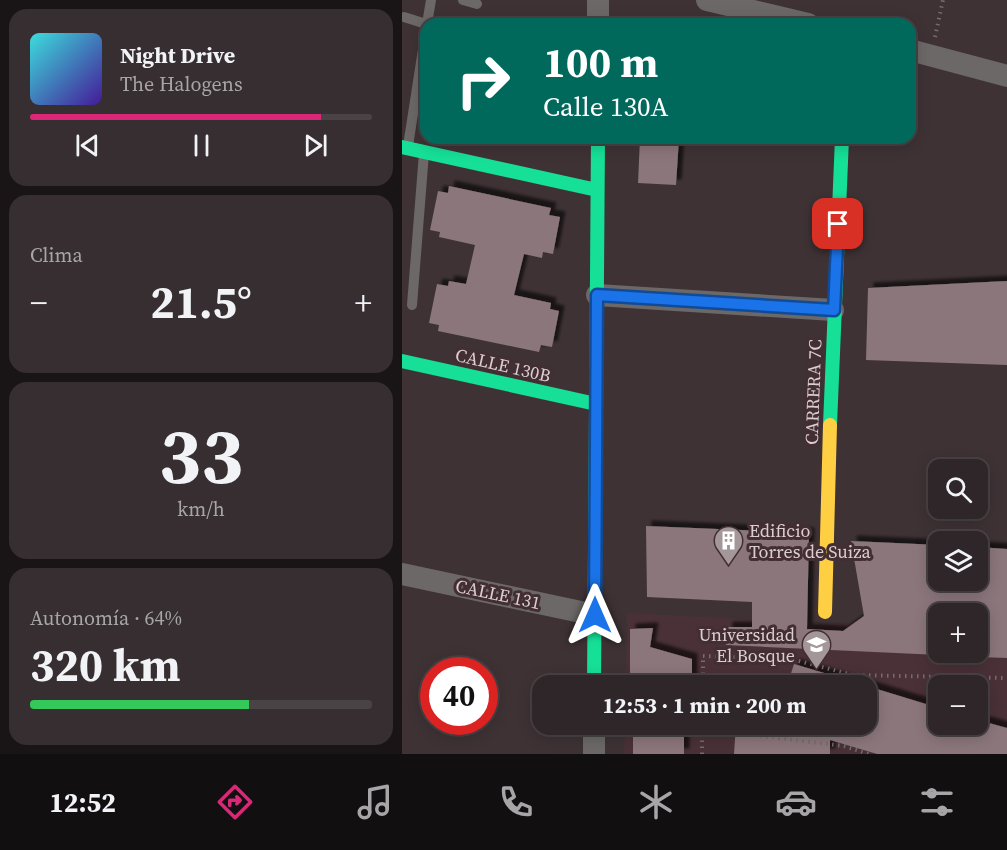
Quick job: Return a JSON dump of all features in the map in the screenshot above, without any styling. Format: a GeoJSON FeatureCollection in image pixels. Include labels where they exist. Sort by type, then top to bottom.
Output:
{"type":"FeatureCollection","features":[{"type":"Feature","properties":{"kind":"street"},"geometry":{"type":"LineString","coordinates":[[598,0],[598,18]]}},
{"type":"Feature","properties":{"kind":"street"},"geometry":{"type":"LineString","coordinates":[[706,0],[782,18]]}},
{"type":"Feature","properties":{"kind":"street"},"geometry":{"type":"LineString","coordinates":[[916,52],[1007,76]]}},
{"type":"Feature","properties":{"kind":"street"},"geometry":{"type":"LineString","coordinates":[[594,675],[598,144]]}},
{"type":"Feature","properties":{"kind":"street","name":"CARRERA 7C"},"geometry":{"type":"LineString","coordinates":[[825,612],[842,144]]}},
{"type":"Feature","properties":{"kind":"street"},"geometry":{"type":"LineString","coordinates":[[405,147],[597,190]]}},
{"type":"Feature","properties":{"kind":"street"},"geometry":{"type":"LineString","coordinates":[[597,295],[834,310]]}},
{"type":"Feature","properties":{"kind":"street","name":"CALLE 130B"},"geometry":{"type":"LineString","coordinates":[[402,361],[596,404]]}},
{"type":"Feature","properties":{"kind":"street","name":"CALLE 131"},"geometry":{"type":"LineString","coordinates":[[402,574],[595,615]]}},
{"type":"Feature","properties":{"kind":"street"},"geometry":{"type":"LineString","coordinates":[[594,735],[594,754]]}},
{"type":"Feature","properties":{"kind":"lane"},"geometry":{"type":"LineString","coordinates":[[428,18],[431,0]]}},
{"type":"Feature","properties":{"kind":"lane"},"geometry":{"type":"LineString","coordinates":[[463,0],[477,4]]}},
{"type":"Feature","properties":{"kind":"lane"},"geometry":{"type":"LineString","coordinates":[[404,17],[420,22]]}},
{"type":"Feature","properties":{"kind":"lane"},"geometry":{"type":"LineString","coordinates":[[405,147],[420,96]]}},
{"type":"Feature","properties":{"kind":"lane"},"geometry":{"type":"LineString","coordinates":[[412,305],[424,152]]}},
{"type":"Feature","properties":{"kind":"path"},"geometry":{"type":"LineString","coordinates":[[934,40],[943,0]]}},
{"type":"Feature","properties":{"kind":"path"},"geometry":{"type":"LineString","coordinates":[[703,675],[704,656],[795,660],[853,675]]}},
{"type":"Feature","properties":{"kind":"path"},"geometry":{"type":"LineString","coordinates":[[877,675],[1007,678]]}},
{"type":"Feature","properties":{"kind":"path"},"geometry":{"type":"LineString","coordinates":[[702,735],[702,754]]}},
{"type":"Feature","properties":{"kind":"path"},"geometry":{"type":"LineString","coordinates":[[762,735],[844,746],[869,754]]}},
{"type":"Feature","properties":{"kind":"path"},"geometry":{"type":"LineString","coordinates":[[844,746],[844,754]]}},
{"type":"Feature","properties":{"kind":"shaded area","name":"Universidad El Bosque"},"geometry":{"type":"Polygon","coordinates":[[[627,613],[928,628],[928,663],[988,663],[988,645],[1007,633],[1007,754],[624,754],[625,735],[877,735],[877,675],[626,675],[627,613]]]}},
{"type":"Feature","properties":{"kind":"building"},"geometry":{"type":"Polygon","coordinates":[[[640,144],[679,144],[676,185],[638,183],[640,144]]]}},
{"type":"Feature","properties":{"kind":"building"},"geometry":{"type":"Polygon","coordinates":[[[449,186],[551,208],[549,215],[560,217],[553,254],[543,252],[542,258],[524,254],[514,295],[551,303],[550,309],[559,311],[552,347],[541,345],[539,352],[438,331],[439,325],[429,323],[437,284],[448,286],[449,281],[466,284],[475,245],[439,237],[440,232],[430,230],[438,191],[448,193],[449,186]]]}},
{"type":"Feature","properties":{"kind":"building"},"geometry":{"type":"Polygon","coordinates":[[[1007,281],[1007,365],[866,360],[868,288],[1007,281]]]}},
{"type":"Feature","properties":{"kind":"building"},"geometry":{"type":"Polygon","coordinates":[[[646,526],[809,533],[807,629],[843,631],[864,616],[851,541],[928,544],[928,591],[988,591],[988,548],[1007,549],[1007,658],[988,657],[988,603],[928,603],[928,654],[726,645],[727,627],[752,627],[752,602],[647,597],[646,526]]]}},
{"type":"Feature","properties":{"kind":"building"},"geometry":{"type":"Polygon","coordinates":[[[653,628],[650,647],[692,659],[692,675],[630,675],[630,629],[653,628]]]}},
{"type":"Feature","properties":{"kind":"building"},"geometry":{"type":"Polygon","coordinates":[[[794,664],[831,675],[790,675],[794,664]]]}},
{"type":"Feature","properties":{"kind":"building"},"geometry":{"type":"Polygon","coordinates":[[[877,689],[928,705],[928,735],[988,735],[988,723],[1007,728],[1007,754],[877,754],[830,740],[830,754],[734,754],[735,735],[877,735],[877,689]]]}},
{"type":"Feature","properties":{"kind":"building"},"geometry":{"type":"Polygon","coordinates":[[[633,735],[684,735],[684,754],[633,754],[633,735]]]}},
{"type":"Feature","properties":{"kind":"traffic: fast"},"geometry":{"type":"LineString","coordinates":[[594,675],[598,144]]}},
{"type":"Feature","properties":{"kind":"traffic: fast"},"geometry":{"type":"LineString","coordinates":[[830,425],[842,144]]}},
{"type":"Feature","properties":{"kind":"traffic: fast"},"geometry":{"type":"LineString","coordinates":[[402,147],[597,190]]}},
{"type":"Feature","properties":{"kind":"traffic: fast"},"geometry":{"type":"LineString","coordinates":[[402,361],[596,404]]}},
{"type":"Feature","properties":{"kind":"traffic: slow"},"geometry":{"type":"LineString","coordinates":[[825,612],[830,425]]}},
{"type":"Feature","properties":{"kind":"place","name":"Edificio Torres de Suiza"},"geometry":{"type":"Point","coordinates":[728,566]}},
{"type":"Feature","properties":{"kind":"place","name":"Universidad El Bosque"},"geometry":{"type":"Point","coordinates":[816,670]}},
{"type":"Feature","properties":{"kind":"route"},"geometry":{"type":"LineString","coordinates":[[595,615],[597,295],[611,298],[834,310],[838,224]]}}]}
